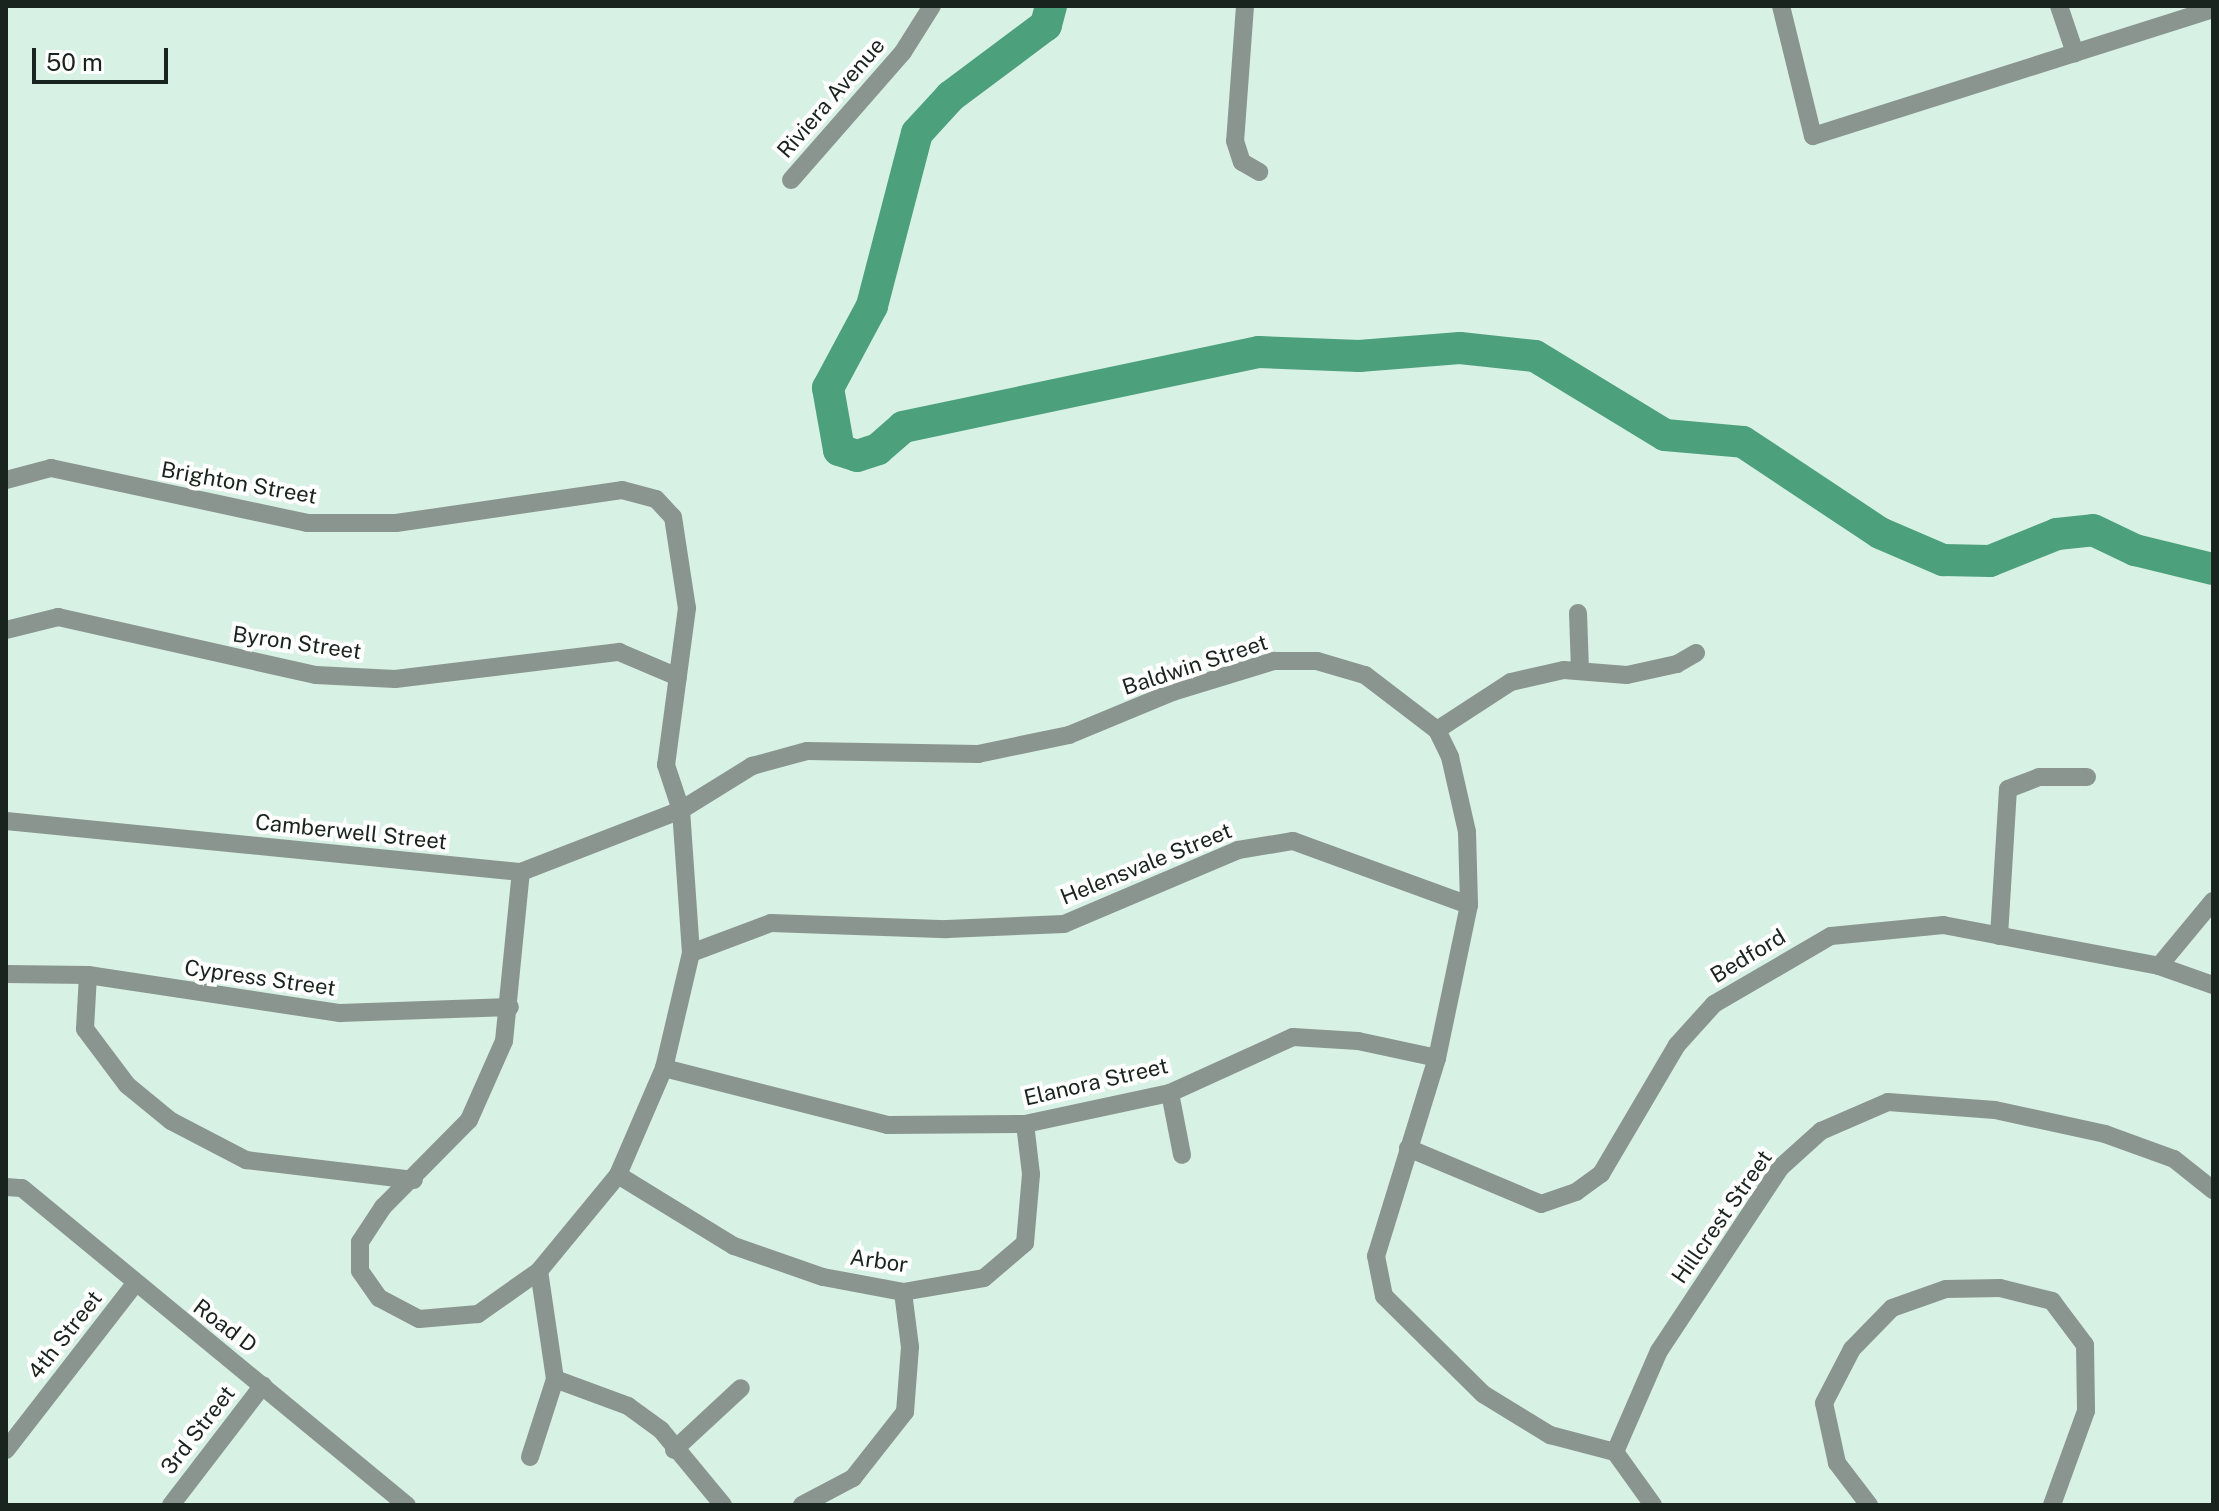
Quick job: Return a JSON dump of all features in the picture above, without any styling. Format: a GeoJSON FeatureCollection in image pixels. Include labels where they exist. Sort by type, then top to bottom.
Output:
{"type":"FeatureCollection","features":[{"type":"Feature","properties":{"kind":"street","name":"Riviera Avenue"},"geometry":{"type":"LineString","coordinates":[[791,180],[903,52],[932,6]]}},
{"type":"Feature","properties":{"kind":"street"},"geometry":{"type":"LineString","coordinates":[[1245,6],[1235,141],[1242,162],[1259,172]]}},
{"type":"Feature","properties":{"kind":"street"},"geometry":{"type":"LineString","coordinates":[[1781,6],[1813,136],[2213,9]]}},
{"type":"Feature","properties":{"kind":"street"},"geometry":{"type":"LineString","coordinates":[[2059,6],[2075,53]]}},
{"type":"Feature","properties":{"kind":"street","name":"Brighton Street"},"geometry":{"type":"LineString","coordinates":[[6,480],[51,468],[307,523],[396,523],[622,490],[656,499],[673,517],[687,608],[678,677]]}},
{"type":"Feature","properties":{"kind":"street"},"geometry":{"type":"LineString","coordinates":[[1578,613],[1580,671]]}},
{"type":"Feature","properties":{"kind":"street","name":"Byron Street"},"geometry":{"type":"LineString","coordinates":[[6,630],[58,617],[316,675],[395,679],[619,652],[678,677]]}},
{"type":"Feature","properties":{"kind":"street"},"geometry":{"type":"LineString","coordinates":[[1653,1505],[1615,1452],[1550,1435],[1483,1394],[1384,1296],[1376,1256],[1437,1058],[1469,905],[1467,832],[1450,757],[1437,730],[1511,682],[1580,671],[1627,675],[1677,664],[1696,653]]}},
{"type":"Feature","properties":{"kind":"street","name":"Baldwin Street"},"geometry":{"type":"LineString","coordinates":[[681,810],[752,766],[807,751],[978,754],[1069,735],[1173,692],[1274,661],[1317,661],[1365,675],[1437,730]]}},
{"type":"Feature","properties":{"kind":"street"},"geometry":{"type":"LineString","coordinates":[[521,872],[510,1007],[504,1041],[469,1120],[414,1180],[383,1207],[360,1242],[360,1271],[379,1298],[419,1319],[478,1314],[539,1271],[618,1175],[664,1068],[691,953],[681,810],[666,765],[678,677]]}},
{"type":"Feature","properties":{"kind":"street"},"geometry":{"type":"LineString","coordinates":[[1999,936],[2008,789],[2039,777],[2087,777]]}},
{"type":"Feature","properties":{"kind":"street","name":"Camberwell Street"},"geometry":{"type":"LineString","coordinates":[[6,821],[521,872],[681,810]]}},
{"type":"Feature","properties":{"kind":"street","name":"Helensvale Street"},"geometry":{"type":"LineString","coordinates":[[691,953],[771,923],[947,929],[1064,924],[1238,850],[1293,841],[1469,905]]}},
{"type":"Feature","properties":{"kind":"street"},"geometry":{"type":"LineString","coordinates":[[2159,966],[2213,901]]}},
{"type":"Feature","properties":{"kind":"street","name":"Bedford"},"geometry":{"type":"LineString","coordinates":[[1408,1148],[1541,1204],[1576,1192],[1601,1174],[1677,1045],[1714,1004],[1763,971],[1831,936],[1943,925],[2159,966],[2213,985]]}},
{"type":"Feature","properties":{"kind":"street","name":"Cypress Street"},"geometry":{"type":"LineString","coordinates":[[6,974],[88,975],[340,1013],[510,1007]]}},
{"type":"Feature","properties":{"kind":"street"},"geometry":{"type":"LineString","coordinates":[[88,975],[85,1029],[127,1085],[171,1121],[246,1160],[414,1180]]}},
{"type":"Feature","properties":{"kind":"street","name":"Elanora Street"},"geometry":{"type":"LineString","coordinates":[[664,1068],[888,1125],[1025,1124],[1170,1093],[1293,1037],[1358,1041],[1437,1058]]}},
{"type":"Feature","properties":{"kind":"street"},"geometry":{"type":"LineString","coordinates":[[1170,1093],[1182,1155]]}},
{"type":"Feature","properties":{"kind":"street","name":"Hillcrest Street"},"geometry":{"type":"LineString","coordinates":[[1615,1452],[1659,1351],[1781,1167],[1821,1131],[1888,1102],[1995,1110],[2105,1134],[2174,1159],[2213,1190]]}},
{"type":"Feature","properties":{"kind":"street","name":"Arbor"},"geometry":{"type":"LineString","coordinates":[[618,1175],[734,1246],[823,1277],[903,1292],[984,1278],[1025,1243],[1031,1174],[1025,1124]]}},
{"type":"Feature","properties":{"kind":"street","name":"Road D"},"geometry":{"type":"LineString","coordinates":[[10,1186],[133,1286],[263,1385],[407,1505]]}},
{"type":"Feature","properties":{"kind":"street"},"geometry":{"type":"LineString","coordinates":[[530,1457],[555,1379],[539,1271]]}},
{"type":"Feature","properties":{"kind":"street","name":"4th Street"},"geometry":{"type":"LineString","coordinates":[[6,1450],[133,1286]]}},
{"type":"Feature","properties":{"kind":"street"},"geometry":{"type":"LineString","coordinates":[[1869,1505],[1837,1463],[1824,1403],[1852,1349],[1892,1308],[1946,1289],[2000,1288],[2052,1301],[2085,1345],[2086,1411],[2052,1505]]}},
{"type":"Feature","properties":{"kind":"street"},"geometry":{"type":"LineString","coordinates":[[802,1505],[853,1478],[905,1412],[910,1347],[903,1292]]}},
{"type":"Feature","properties":{"kind":"street"},"geometry":{"type":"LineString","coordinates":[[555,1379],[628,1406],[661,1430],[674,1450],[723,1505]]}},
{"type":"Feature","properties":{"kind":"street","name":"3rd Street"},"geometry":{"type":"LineString","coordinates":[[171,1505],[263,1385]]}},
{"type":"Feature","properties":{"kind":"street"},"geometry":{"type":"LineString","coordinates":[[674,1450],[741,1388]]}},
{"type":"Feature","properties":{"kind":"waterway"},"geometry":{"type":"LineString","coordinates":[[1051,6],[1046,25],[951,96],[917,133],[872,306],[828,388],[839,450],[857,456],[878,449],[903,427],[1259,352],[1359,356],[1460,348],[1535,356],[1665,435],[1743,442],[1880,533],[1943,560],[1990,561],[2057,534],[2093,530],[2135,550],[2213,569]]}}]}
